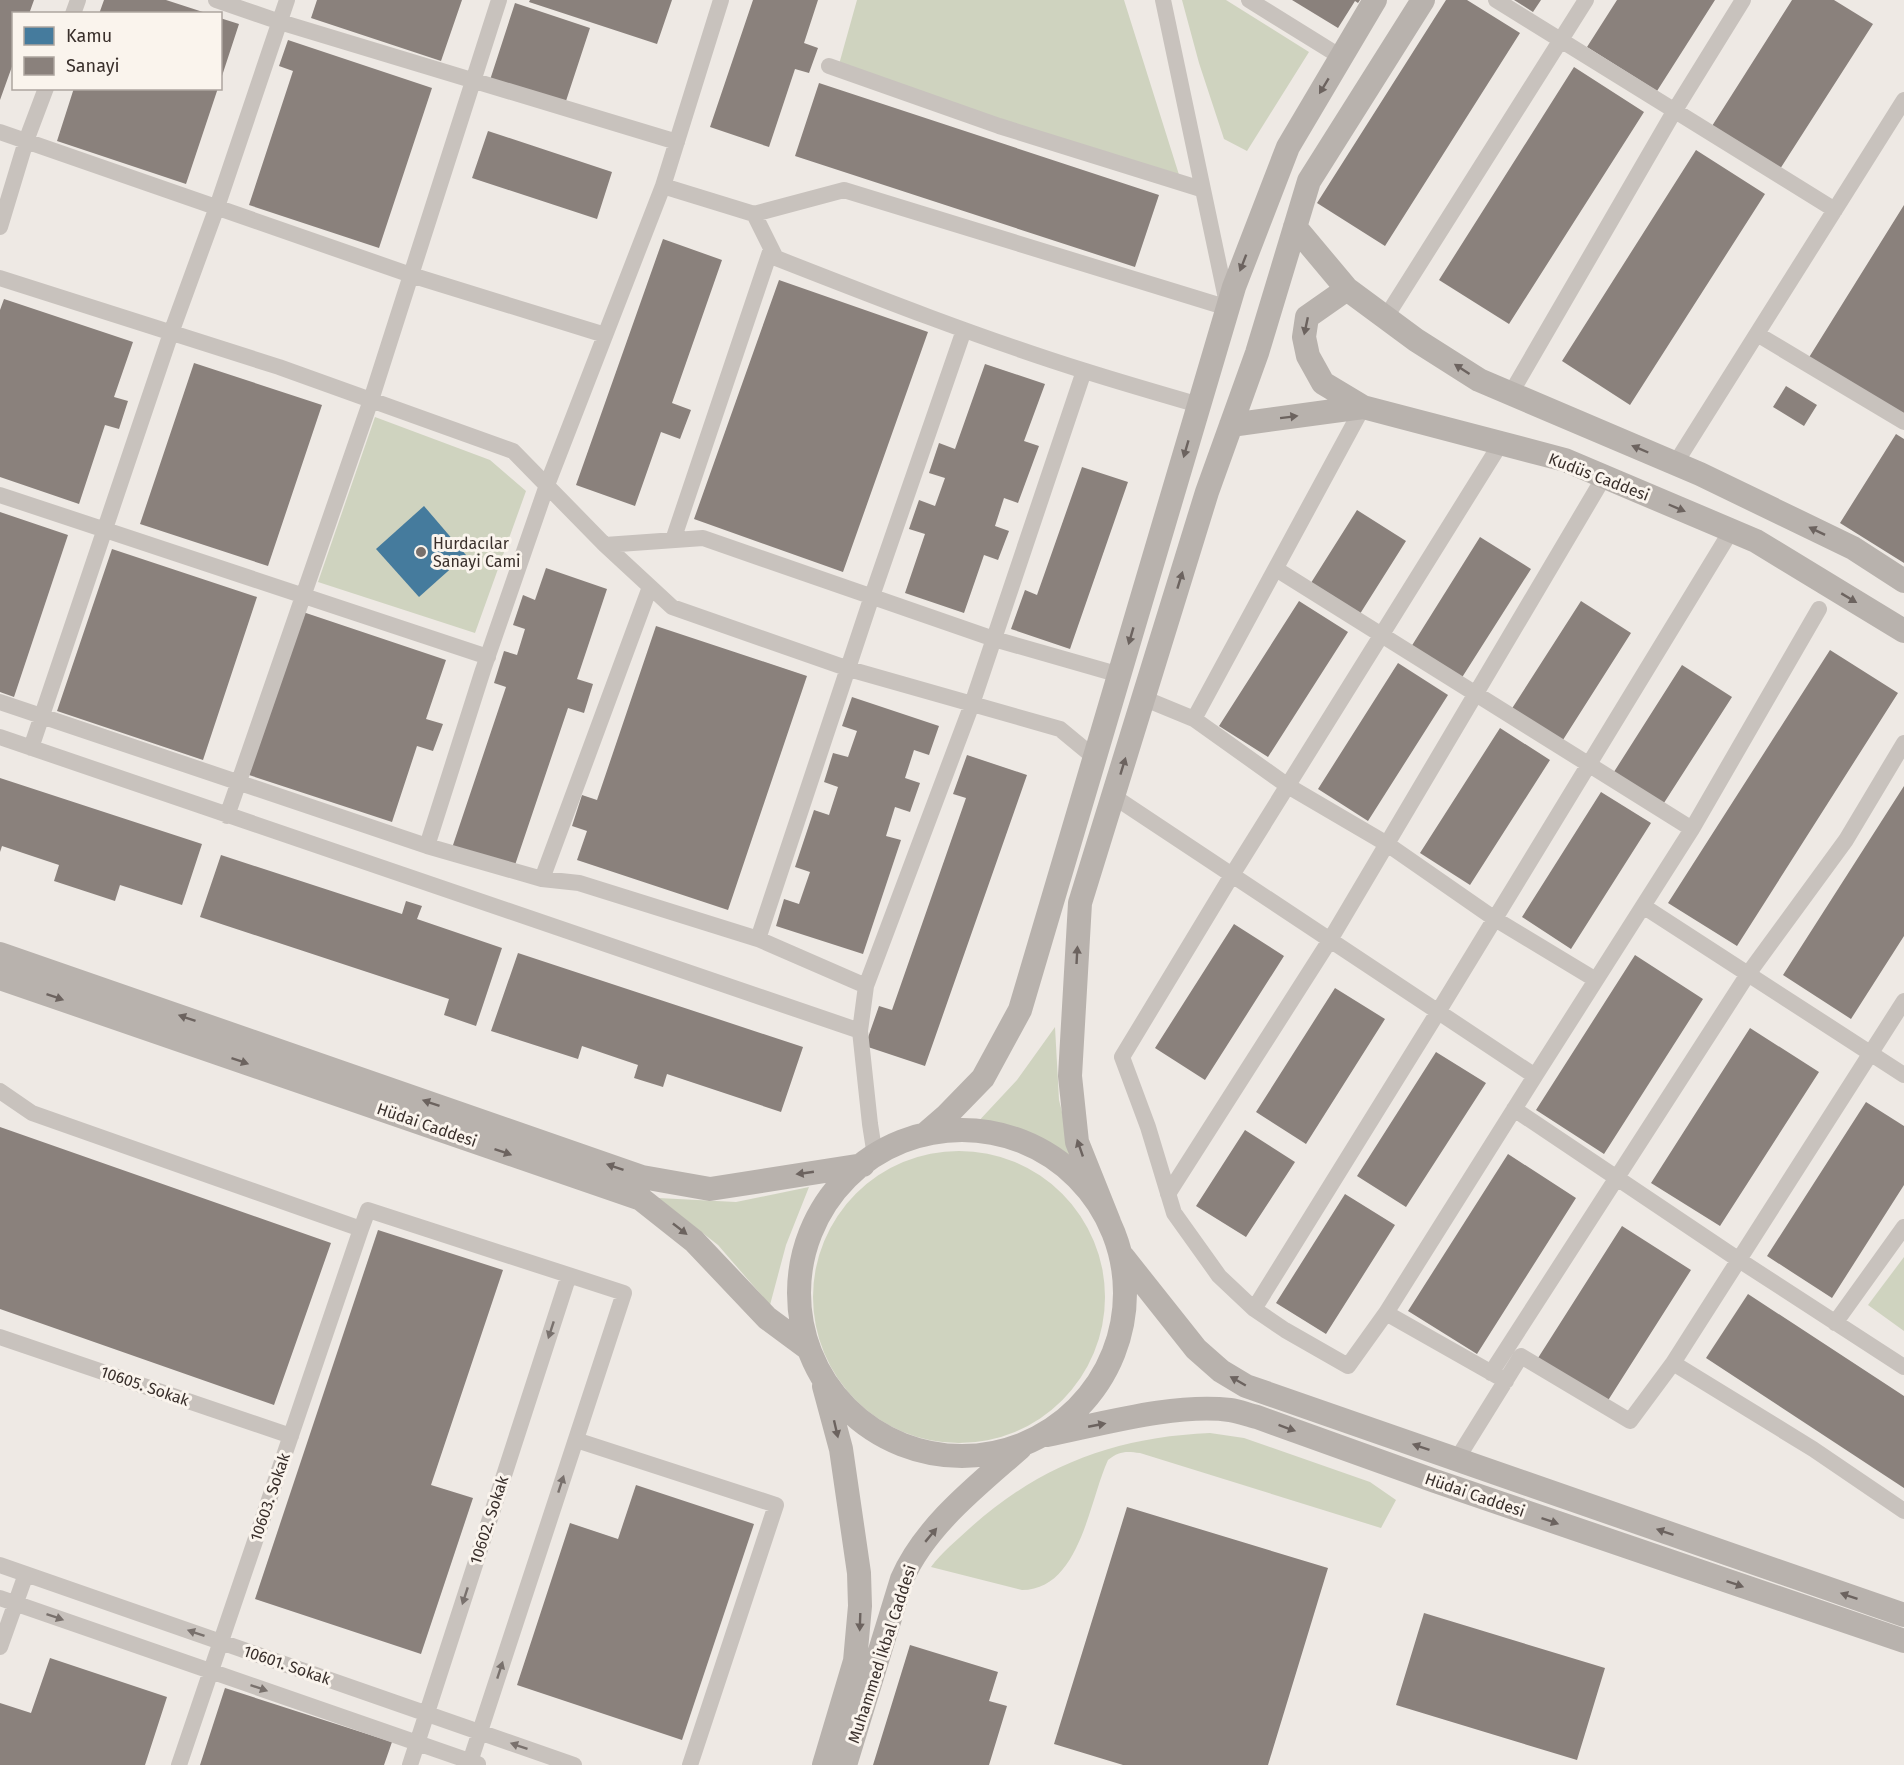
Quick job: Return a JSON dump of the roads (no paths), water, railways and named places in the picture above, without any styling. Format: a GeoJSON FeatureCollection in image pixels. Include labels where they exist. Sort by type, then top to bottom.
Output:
{"type":"FeatureCollection","features":[{"type":"Feature","properties":{"kind":"street"},"geometry":{"type":"LineString","coordinates":[[216,0],[280,22],[677,142]]}},
{"type":"Feature","properties":{"kind":"street"},"geometry":{"type":"LineString","coordinates":[[31,748],[171,333],[217,207],[287,0]]}},
{"type":"Feature","properties":{"kind":"street"},"geometry":{"type":"LineString","coordinates":[[227,816],[371,400],[500,0]]}},
{"type":"Feature","properties":{"kind":"street"},"geometry":{"type":"LineString","coordinates":[[427,846],[547,484],[663,186],[721,0]]}},
{"type":"Feature","properties":{"kind":"street"},"geometry":{"type":"LineString","coordinates":[[1163,0],[1201,189],[1228,308]]}},
{"type":"Feature","properties":{"kind":"street"},"geometry":{"type":"LineString","coordinates":[[1250,0],[1341,57]]}},
{"type":"Feature","properties":{"kind":"street"},"geometry":{"type":"LineString","coordinates":[[924,1135],[946,1116],[982,1078],[1020,1010],[1234,287],[1288,147],[1376,0]]}},
{"type":"Feature","properties":{"kind":"street"},"geometry":{"type":"LineString","coordinates":[[1032,1440],[1074,1412],[1101,1378],[1119,1339],[1125,1307],[1121,1254],[1077,1142],[1070,1076],[1080,903],[1207,492],[1257,352],[1310,181],[1423,0]]}},
{"type":"Feature","properties":{"kind":"street"},"geometry":{"type":"LineString","coordinates":[[1496,0],[1835,210]]}},
{"type":"Feature","properties":{"kind":"street"},"geometry":{"type":"LineString","coordinates":[[1386,317],[1586,0]]}},
{"type":"Feature","properties":{"kind":"street"},"geometry":{"type":"LineString","coordinates":[[1511,393],[1675,110],[1743,0]]}},
{"type":"Feature","properties":{"kind":"street"},"geometry":{"type":"LineString","coordinates":[[829,66],[999,126],[1201,189]]}},
{"type":"Feature","properties":{"kind":"street"},"geometry":{"type":"LineString","coordinates":[[0,227],[44,90]]}},
{"type":"Feature","properties":{"kind":"street"},"geometry":{"type":"LineString","coordinates":[[1675,464],[1904,100]]}},
{"type":"Feature","properties":{"kind":"street"},"geometry":{"type":"LineString","coordinates":[[0,132],[411,274],[605,335]]}},
{"type":"Feature","properties":{"kind":"street"},"geometry":{"type":"LineString","coordinates":[[663,186],[754,214],[844,190],[1228,308]]}},
{"type":"Feature","properties":{"kind":"street"},"geometry":{"type":"LineString","coordinates":[[754,214],[776,258],[964,330],[1084,371],[1199,405]]}},
{"type":"Feature","properties":{"kind":"street"},"geometry":{"type":"LineString","coordinates":[[1295,227],[1347,288],[1416,340],[1479,380],[1675,464],[1853,548],[1904,581]]}},
{"type":"Feature","properties":{"kind":"street"},"geometry":{"type":"LineString","coordinates":[[673,540],[771,249]]}},
{"type":"Feature","properties":{"kind":"street"},"geometry":{"type":"LineString","coordinates":[[0,278],[279,367],[513,451],[605,545],[672,607],[849,669],[1060,729],[1095,758]]}},
{"type":"Feature","properties":{"kind":"street"},"geometry":{"type":"LineString","coordinates":[[1194,719],[1363,407],[1323,383],[1308,356],[1304,337],[1307,317],[1347,288]]}},
{"type":"Feature","properties":{"kind":"street"},"geometry":{"type":"LineString","coordinates":[[758,939],[872,596],[964,330]]}},
{"type":"Feature","properties":{"kind":"street"},"geometry":{"type":"LineString","coordinates":[[1757,334],[1904,422]]}},
{"type":"Feature","properties":{"kind":"street"},"geometry":{"type":"LineString","coordinates":[[869,1160],[870,1124],[860,1031],[866,986],[972,704],[1084,371]]}},
{"type":"Feature","properties":{"kind":"street","name":"Kudüs Caddesi"},"geometry":{"type":"LineString","coordinates":[[1231,425],[1363,407],[1565,460],[1756,541],[1904,631]]}},
{"type":"Feature","properties":{"kind":"street"},"geometry":{"type":"LineString","coordinates":[[1501,443],[1232,875],[1122,1058],[1148,1127],[1174,1213],[1219,1276],[1254,1309],[1285,1330],[1348,1366],[1386,1313],[1692,828],[1819,609]]}},
{"type":"Feature","properties":{"kind":"street"},"geometry":{"type":"LineString","coordinates":[[1168,1194],[1330,940],[1604,477]]}},
{"type":"Feature","properties":{"kind":"street"},"geometry":{"type":"LineString","coordinates":[[0,495],[488,657]]}},
{"type":"Feature","properties":{"kind":"street"},"geometry":{"type":"LineString","coordinates":[[1254,1309],[1731,531]]}},
{"type":"Feature","properties":{"kind":"street"},"geometry":{"type":"LineString","coordinates":[[605,545],[703,538],[994,639],[1120,675]]}},
{"type":"Feature","properties":{"kind":"street"},"geometry":{"type":"LineString","coordinates":[[1276,568],[1692,828]]}},
{"type":"Feature","properties":{"kind":"street"},"geometry":{"type":"LineString","coordinates":[[542,879],[650,587]]}},
{"type":"Feature","properties":{"kind":"street"},"geometry":{"type":"LineString","coordinates":[[1143,698],[1194,719],[1288,786],[1387,844],[1495,919],[1596,980]]}},
{"type":"Feature","properties":{"kind":"street"},"geometry":{"type":"LineString","coordinates":[[0,702],[427,846],[542,879],[579,883],[758,939],[866,986]]}},
{"type":"Feature","properties":{"kind":"street"},"geometry":{"type":"LineString","coordinates":[[0,737],[860,1031]]}},
{"type":"Feature","properties":{"kind":"street"},"geometry":{"type":"LineString","coordinates":[[1491,1372],[1748,974],[1846,840],[1904,743]]}},
{"type":"Feature","properties":{"kind":"street"},"geometry":{"type":"LineString","coordinates":[[1113,796],[1535,1076]]}},
{"type":"Feature","properties":{"kind":"street"},"geometry":{"type":"LineString","coordinates":[[1643,906],[1904,1075]]}},
{"type":"Feature","properties":{"kind":"street","name":"Hüdai Caddesi"},"geometry":{"type":"LineString","coordinates":[[0,954],[642,1177],[710,1189],[869,1160]]}},
{"type":"Feature","properties":{"kind":"street","name":"Hüdai Caddesi"},"geometry":{"type":"LineString","coordinates":[[0,978],[641,1198],[694,1241],[767,1318],[809,1349]]}},
{"type":"Feature","properties":{"kind":"street"},"geometry":{"type":"LineString","coordinates":[[1457,1459],[1521,1356],[1630,1421],[1673,1363],[1904,1001]]}},
{"type":"Feature","properties":{"kind":"street"},"geometry":{"type":"LineString","coordinates":[[0,1091],[32,1113],[361,1228],[368,1210],[624,1293],[480,1732],[473,1764]]}},
{"type":"Feature","properties":{"kind":"street"},"geometry":{"type":"LineString","coordinates":[[1514,1109],[1904,1367]]}},
{"type":"Feature","properties":{"kind":"street"},"geometry":{"type":"LineString","coordinates":[[820,1372],[809,1349],[802,1325],[799,1301],[804,1252],[812,1229],[838,1187],[869,1160],[897,1144],[924,1135],[951,1131],[979,1131],[1006,1136],[1032,1146],[1056,1160],[1095,1198],[1109,1222]]}},
{"type":"Feature","properties":{"kind":"street"},"geometry":{"type":"LineString","coordinates":[[1835,1323],[1904,1227]]}},
{"type":"Feature","properties":{"kind":"street","name":"10603. Sokak"},"geometry":{"type":"LineString","coordinates":[[179,1765],[361,1228]]}},
{"type":"Feature","properties":{"kind":"street","name":"Hüdai Caddesi"},"geometry":{"type":"LineString","coordinates":[[1121,1254],[1155,1300],[1196,1349],[1221,1371],[1246,1386],[1272,1397],[1904,1615]]}},
{"type":"Feature","properties":{"kind":"street","name":"10602. Sokak"},"geometry":{"type":"LineString","coordinates":[[410,1765],[569,1275]]}},
{"type":"Feature","properties":{"kind":"street"},"geometry":{"type":"LineString","coordinates":[[1386,1313],[1506,1381]]}},
{"type":"Feature","properties":{"kind":"street","name":"10605. Sokak"},"geometry":{"type":"LineString","coordinates":[[0,1337],[291,1436]]}},
{"type":"Feature","properties":{"kind":"street"},"geometry":{"type":"LineString","coordinates":[[1673,1363],[1813,1449],[1904,1511]]}},
{"type":"Feature","properties":{"kind":"street","name":"Hüdai Caddesi"},"geometry":{"type":"LineString","coordinates":[[820,1372],[834,1395],[852,1414],[867,1425],[897,1442],[922,1451],[948,1455],[974,1455],[1000,1451],[1032,1440],[1167,1411],[1230,1410],[1257,1417],[1435,1481],[1904,1641]]}},
{"type":"Feature","properties":{"kind":"street","name":"Muhammed İkbal Caddesi"},"geometry":{"type":"LineString","coordinates":[[820,1372],[841,1449],[859,1573],[860,1606],[855,1661],[824,1765]]}},
{"type":"Feature","properties":{"kind":"street"},"geometry":{"type":"LineString","coordinates":[[576,1440],[776,1505],[690,1765]]}},
{"type":"Feature","properties":{"kind":"street","name":"Muhammed İkbal Caddesi"},"geometry":{"type":"LineString","coordinates":[[845,1765],[902,1580],[912,1558],[952,1511],[1032,1440]]}},
{"type":"Feature","properties":{"kind":"street","name":"10601. Sokak"},"geometry":{"type":"LineString","coordinates":[[0,1565],[574,1765]]}},
{"type":"Feature","properties":{"kind":"street"},"geometry":{"type":"LineString","coordinates":[[0,1647],[8,1601],[26,1574]]}},
{"type":"Feature","properties":{"kind":"street","name":"10601. Sokak"},"geometry":{"type":"LineString","coordinates":[[8,1601],[473,1764]]}},
{"type":"Feature","properties":{"kind":"place","name":"Hurdacılar Sanayi Cami"},"geometry":{"type":"Point","coordinates":[421,552]}}]}
